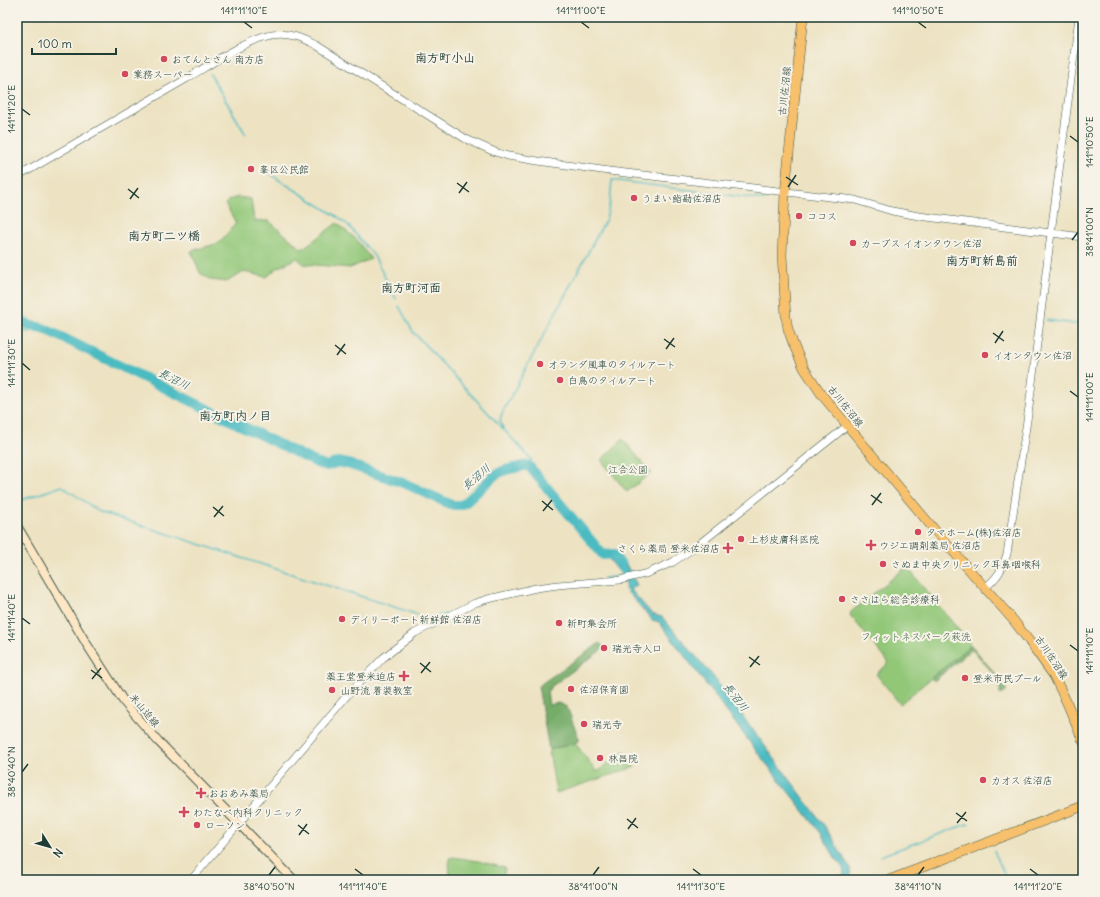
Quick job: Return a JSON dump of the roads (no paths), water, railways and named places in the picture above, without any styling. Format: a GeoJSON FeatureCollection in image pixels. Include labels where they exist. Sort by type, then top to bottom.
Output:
{"type":"FeatureCollection","features":[{"type":"Feature","properties":{"kind":"main road","name":"古川佐沼線"},"geometry":{"type":"LineString","coordinates":[[803,17],[785,192],[782,262],[785,310],[788,329],[794,346],[809,376],[847,426],[1014,621],[1054,676],[1083,741]]}},
{"type":"Feature","properties":{"kind":"main road","name":"米山迫線"},"geometry":{"type":"LineString","coordinates":[[17,526],[86,643],[124,702],[158,741],[294,880]]}},
{"type":"Feature","properties":{"kind":"main road"},"geometry":{"type":"LineString","coordinates":[[889,880],[1083,806]]}},
{"type":"Feature","properties":{"kind":"street"},"geometry":{"type":"LineString","coordinates":[[985,588],[993,581],[1002,569],[1007,554],[1029,407],[1079,17]]}},
{"type":"Feature","properties":{"kind":"street"},"geometry":{"type":"LineString","coordinates":[[17,178],[210,64],[254,40],[274,34],[285,34],[296,36],[316,46],[466,139],[495,152],[520,158],[609,171],[856,200],[892,211],[919,216],[1083,236]]}},
{"type":"Feature","properties":{"kind":"street"},"geometry":{"type":"LineString","coordinates":[[191,880],[366,675],[383,658],[415,633],[475,603],[488,599],[523,590],[558,585],[620,580],[640,575],[664,566],[688,553],[847,426]]}},
{"type":"Feature","properties":{"kind":"water"},"geometry":{"type":"Polygon","coordinates":[[[616,553],[627,566],[637,585],[630,589],[652,614],[662,617],[712,675],[824,825],[850,868],[851,880],[842,880],[844,872],[842,865],[836,859],[820,832],[754,748],[659,622],[652,620],[625,589],[626,584],[620,573],[609,559],[616,553]]]}},
{"type":"Feature","properties":{"kind":"waterway"},"geometry":{"type":"LineString","coordinates":[[210,74],[246,135]]}},
{"type":"Feature","properties":{"kind":"waterway"},"geometry":{"type":"LineString","coordinates":[[264,163],[270,173],[276,178],[338,217],[348,225],[374,256],[396,299]]}},
{"type":"Feature","properties":{"kind":"waterway"},"geometry":{"type":"LineString","coordinates":[[503,428],[500,420],[502,413],[606,219],[610,202],[612,180],[765,200]]}},
{"type":"Feature","properties":{"kind":"waterway"},"geometry":{"type":"LineString","coordinates":[[399,306],[413,332],[532,460]]}},
{"type":"Feature","properties":{"kind":"waterway","name":"長沼川"},"geometry":{"type":"LineString","coordinates":[[17,320],[32,326],[43,328],[319,464],[327,466],[338,462],[348,464],[406,484],[452,505],[461,505],[466,502],[495,475],[505,470],[528,465],[603,555],[613,554],[621,565]]}},
{"type":"Feature","properties":{"kind":"waterway"},"geometry":{"type":"LineString","coordinates":[[1046,320],[1083,325]]}},
{"type":"Feature","properties":{"kind":"waterway"},"geometry":{"type":"LineString","coordinates":[[17,333],[43,328]]}},
{"type":"Feature","properties":{"kind":"waterway"},"geometry":{"type":"LineString","coordinates":[[19,501],[62,486],[100,512],[428,618],[445,614]]}},
{"type":"Feature","properties":{"kind":"waterway"},"geometry":{"type":"LineString","coordinates":[[604,578],[624,576]]}},
{"type":"Feature","properties":{"kind":"waterway"},"geometry":{"type":"LineString","coordinates":[[880,856],[967,824],[969,825]]}},
{"type":"Feature","properties":{"kind":"waterway"},"geometry":{"type":"LineString","coordinates":[[994,851],[1007,880]]}},
{"type":"Feature","properties":{"kind":"place","name":"おてんとさん 南方店"},"geometry":{"type":"Point","coordinates":[164,59]}},
{"type":"Feature","properties":{"kind":"place","name":"業務スーパー"},"geometry":{"type":"Point","coordinates":[125,74]}},
{"type":"Feature","properties":{"kind":"place","name":"峯区公民館"},"geometry":{"type":"Point","coordinates":[251,169]}},
{"type":"Feature","properties":{"kind":"place","name":"うまい鮨勘佐沼店"},"geometry":{"type":"Point","coordinates":[634,198]}},
{"type":"Feature","properties":{"kind":"place","name":"ココス"},"geometry":{"type":"Point","coordinates":[799,216]}},
{"type":"Feature","properties":{"kind":"place","name":"カーブス イオンタウン佐沼"},"geometry":{"type":"Point","coordinates":[853,243]}},
{"type":"Feature","properties":{"kind":"place","name":"イオンタウン佐沼"},"geometry":{"type":"Point","coordinates":[985,355]}},
{"type":"Feature","properties":{"kind":"place","name":"オランダ風車のタイルアート"},"geometry":{"type":"Point","coordinates":[540,364]}},
{"type":"Feature","properties":{"kind":"place","name":"白鳥のタイルアート"},"geometry":{"type":"Point","coordinates":[560,380]}},
{"type":"Feature","properties":{"kind":"place","name":"タマホーム(株)佐沼店"},"geometry":{"type":"Point","coordinates":[918,532]}},
{"type":"Feature","properties":{"kind":"place","name":"上杉皮膚科医院"},"geometry":{"type":"Point","coordinates":[741,539]}},
{"type":"Feature","properties":{"kind":"place","name":"ウジエ調剤薬局 佐沼店"},"geometry":{"type":"Point","coordinates":[871,545]}},
{"type":"Feature","properties":{"kind":"place","name":"さくら薬局 登米佐沼店"},"geometry":{"type":"Point","coordinates":[728,548]}},
{"type":"Feature","properties":{"kind":"place","name":"さぬま中央クリニック耳鼻咽喉科"},"geometry":{"type":"Point","coordinates":[883,564]}},
{"type":"Feature","properties":{"kind":"place","name":"ささはら総合診療科"},"geometry":{"type":"Point","coordinates":[842,599]}},
{"type":"Feature","properties":{"kind":"place","name":"デイリーポート新鮮館 佐沼店"},"geometry":{"type":"Point","coordinates":[342,619]}},
{"type":"Feature","properties":{"kind":"place","name":"新町集会所"},"geometry":{"type":"Point","coordinates":[559,623]}},
{"type":"Feature","properties":{"kind":"place","name":"瑞光寺入口"},"geometry":{"type":"Point","coordinates":[604,648]}},
{"type":"Feature","properties":{"kind":"place","name":"薬王堂登米迫店"},"geometry":{"type":"Point","coordinates":[404,676]}},
{"type":"Feature","properties":{"kind":"place","name":"登米市民プール"},"geometry":{"type":"Point","coordinates":[965,678]}},
{"type":"Feature","properties":{"kind":"place","name":"佐沼保育園"},"geometry":{"type":"Point","coordinates":[571,689]}},
{"type":"Feature","properties":{"kind":"place","name":"山野流 着装教室"},"geometry":{"type":"Point","coordinates":[332,690]}},
{"type":"Feature","properties":{"kind":"place","name":"瑞光寺"},"geometry":{"type":"Point","coordinates":[584,724]}},
{"type":"Feature","properties":{"kind":"place","name":"林昌院"},"geometry":{"type":"Point","coordinates":[600,758]}},
{"type":"Feature","properties":{"kind":"place","name":"カオス 佐沼店"},"geometry":{"type":"Point","coordinates":[983,780]}},
{"type":"Feature","properties":{"kind":"place","name":"おおあみ薬局"},"geometry":{"type":"Point","coordinates":[201,793]}},
{"type":"Feature","properties":{"kind":"place","name":"わたなべ内科クリニック"},"geometry":{"type":"Point","coordinates":[184,812]}},
{"type":"Feature","properties":{"kind":"place","name":"ローソン"},"geometry":{"type":"Point","coordinates":[197,825]}},
{"type":"Feature","properties":{"kind":"district","name":"南方町小山"},"geometry":{"type":"Point","coordinates":[445,58]}},
{"type":"Feature","properties":{"kind":"district","name":"南方町二ツ橋"},"geometry":{"type":"Point","coordinates":[164,236]}},
{"type":"Feature","properties":{"kind":"district","name":"南方町新島前"},"geometry":{"type":"Point","coordinates":[982,261]}},
{"type":"Feature","properties":{"kind":"district","name":"南方町河面"},"geometry":{"type":"Point","coordinates":[411,288]}},
{"type":"Feature","properties":{"kind":"district","name":"南方町内ノ目"},"geometry":{"type":"Point","coordinates":[235,416]}},
{"type":"Feature","properties":{"kind":"park label","name":"江合公園"},"geometry":{"type":"Point","coordinates":[628,469]}},
{"type":"Feature","properties":{"kind":"park label","name":"フィットネスパーク萩洗"},"geometry":{"type":"Point","coordinates":[916,636]}}]}
